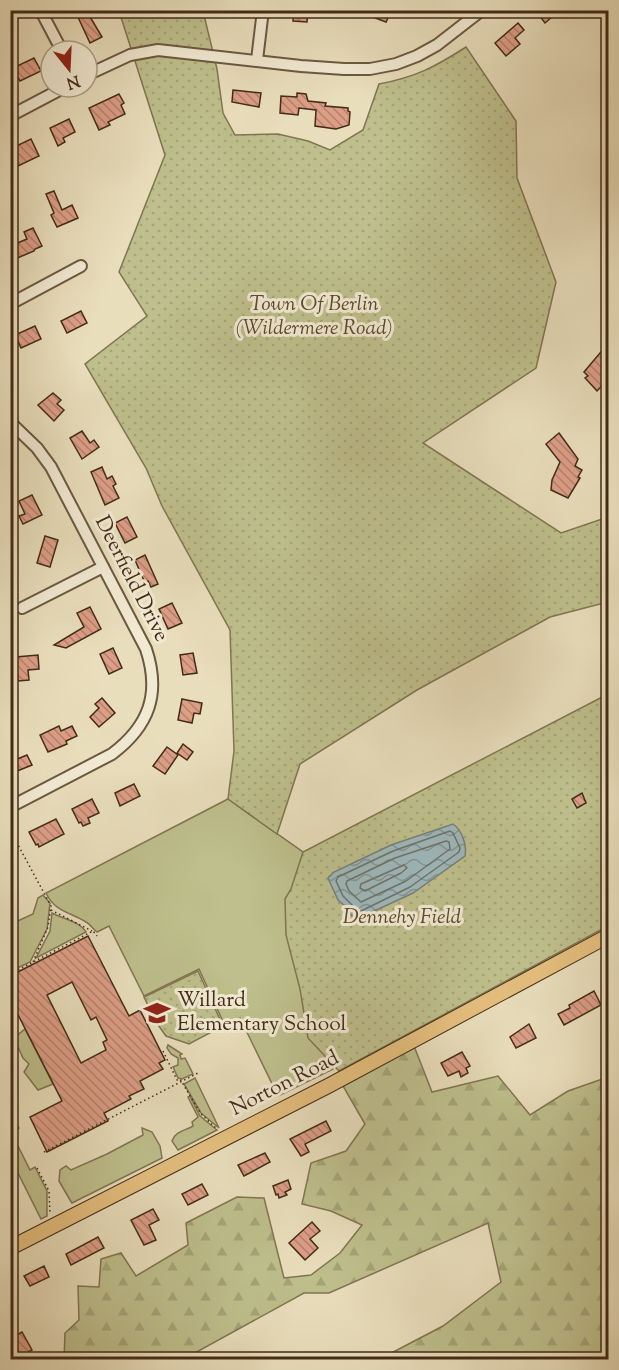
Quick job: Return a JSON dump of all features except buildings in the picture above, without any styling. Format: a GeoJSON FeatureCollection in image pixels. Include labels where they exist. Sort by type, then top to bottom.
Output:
{"type":"FeatureCollection","features":[{"type":"Feature","properties":{"kind":"main road","name":"Norton Road"},"geometry":{"type":"LineString","coordinates":[[10,1248],[350,1073],[609,936]]}},
{"type":"Feature","properties":{"kind":"street"},"geometry":{"type":"LineString","coordinates":[[42,10],[56,39]]}},
{"type":"Feature","properties":{"kind":"street"},"geometry":{"type":"LineString","coordinates":[[257,60],[263,10]]}},
{"type":"Feature","properties":{"kind":"street"},"geometry":{"type":"LineString","coordinates":[[99,69],[130,55],[158,50],[344,69],[370,69],[396,64],[417,56],[437,45],[482,10]]}},
{"type":"Feature","properties":{"kind":"street"},"geometry":{"type":"LineString","coordinates":[[10,116],[42,99]]}},
{"type":"Feature","properties":{"kind":"street"},"geometry":{"type":"LineString","coordinates":[[10,304],[81,266]]}},
{"type":"Feature","properties":{"kind":"street","name":"Deerfield Drive"},"geometry":{"type":"LineString","coordinates":[[10,422],[37,448],[51,467],[146,649],[152,666],[153,681],[147,714],[139,729],[126,743],[112,754],[10,807]]}},
{"type":"Feature","properties":{"kind":"street"},"geometry":{"type":"LineString","coordinates":[[22,608],[103,567]]}},
{"type":"Feature","properties":{"kind":"path"},"geometry":{"type":"LineString","coordinates":[[10,830],[50,902],[48,927],[33,962]]}},
{"type":"Feature","properties":{"kind":"path"},"geometry":{"type":"LineString","coordinates":[[50,909],[97,936]]}},
{"type":"Feature","properties":{"kind":"path"},"geometry":{"type":"LineString","coordinates":[[10,974],[93,932]]}},
{"type":"Feature","properties":{"kind":"path"},"geometry":{"type":"LineString","coordinates":[[163,1051],[177,1080],[180,1079],[201,1114],[219,1130]]}},
{"type":"Feature","properties":{"kind":"path"},"geometry":{"type":"LineString","coordinates":[[44,1152],[200,1072]]}},
{"type":"Feature","properties":{"kind":"path"},"geometry":{"type":"LineString","coordinates":[[37,1168],[49,1191],[49,1216]]}},
{"type":"Feature","properties":{"kind":"green space","name":"Town Of Berlin (Wildermere Road)"},"geometry":{"type":"Polygon","coordinates":[[[119,11],[203,11],[217,69],[223,113],[235,135],[278,134],[308,141],[330,150],[363,130],[379,84],[425,70],[466,47],[516,121],[517,178],[556,282],[536,368],[423,443],[561,533],[608,517],[608,602],[550,617],[417,690],[300,764],[277,834],[228,799],[234,751],[230,630],[162,506],[146,468],[85,364],[147,316],[119,272],[165,155],[119,11]]]}},
{"type":"Feature","properties":{"kind":"green space","name":"Dennehy Field"},"geometry":{"type":"Polygon","coordinates":[[[608,694],[608,926],[339,1071],[308,1038],[300,989],[286,935],[285,899],[291,889],[303,852],[608,694]]]}},
{"type":"Feature","properties":{"kind":"green space"},"geometry":{"type":"Polygon","coordinates":[[[228,799],[303,852],[333,1069],[278,1096],[240,1018],[225,1026],[199,969],[144,996],[109,926],[97,932],[87,923],[58,908],[46,893],[228,799]]]}},
{"type":"Feature","properties":{"kind":"green space"},"geometry":{"type":"Polygon","coordinates":[[[43,895],[50,903],[47,929],[30,962],[11,971],[11,924],[33,914],[38,898],[43,895]]]}},
{"type":"Feature","properties":{"kind":"green space"},"geometry":{"type":"Polygon","coordinates":[[[52,913],[75,923],[86,932],[36,958],[50,931],[52,913]]]}},
{"type":"Feature","properties":{"kind":"green space"},"geometry":{"type":"Polygon","coordinates":[[[198,971],[223,1026],[189,1044],[166,1036],[156,1022],[144,997],[198,971]]]}},
{"type":"Feature","properties":{"kind":"green space"},"geometry":{"type":"Polygon","coordinates":[[[25,1029],[53,1084],[38,1090],[24,1072],[29,1064],[23,1058],[14,1038],[25,1029]]]}},
{"type":"Feature","properties":{"kind":"green space"},"geometry":{"type":"Polygon","coordinates":[[[168,1045],[182,1054],[181,1059],[185,1058],[193,1074],[182,1079],[178,1078],[173,1067],[178,1065],[178,1058],[171,1054],[167,1048],[168,1045]]]}},
{"type":"Feature","properties":{"kind":"green space"},"geometry":{"type":"Polygon","coordinates":[[[414,1046],[432,1092],[498,1076],[530,1115],[568,1091],[608,1077],[608,1359],[380,1359],[443,1326],[501,1282],[488,1223],[329,1293],[304,1293],[184,1359],[64,1360],[65,1333],[79,1320],[78,1286],[99,1287],[101,1259],[121,1253],[136,1276],[188,1245],[186,1223],[237,1197],[264,1198],[284,1278],[311,1275],[340,1253],[362,1225],[331,1211],[302,1204],[311,1163],[346,1151],[365,1124],[343,1086],[414,1046]]]}},
{"type":"Feature","properties":{"kind":"green space"},"geometry":{"type":"Polygon","coordinates":[[[195,1078],[219,1128],[201,1113],[184,1084],[195,1078]]]}},
{"type":"Feature","properties":{"kind":"green space"},"geometry":{"type":"Polygon","coordinates":[[[190,1096],[200,1116],[217,1130],[178,1150],[172,1141],[173,1138],[193,1126],[192,1122],[198,1117],[188,1097],[190,1096]]]}},
{"type":"Feature","properties":{"kind":"green space"},"geometry":{"type":"Polygon","coordinates":[[[11,1117],[19,1128],[12,1134],[30,1170],[35,1167],[47,1191],[47,1216],[41,1219],[11,1159],[11,1117]]]}},
{"type":"Feature","properties":{"kind":"green space"},"geometry":{"type":"Polygon","coordinates":[[[142,1128],[152,1132],[160,1146],[162,1158],[72,1203],[59,1181],[60,1170],[66,1166],[71,1170],[107,1154],[143,1135],[142,1128]]]}},
{"type":"Feature","properties":{"kind":"water"},"geometry":{"type":"Polygon","coordinates":[[[453,824],[463,838],[465,856],[413,893],[355,920],[338,900],[328,878],[334,872],[391,845],[453,824]]]}},
{"type":"Feature","properties":{"kind":"place","name":"Willard Elementary School"},"geometry":{"type":"Point","coordinates":[157,1013]}}]}
